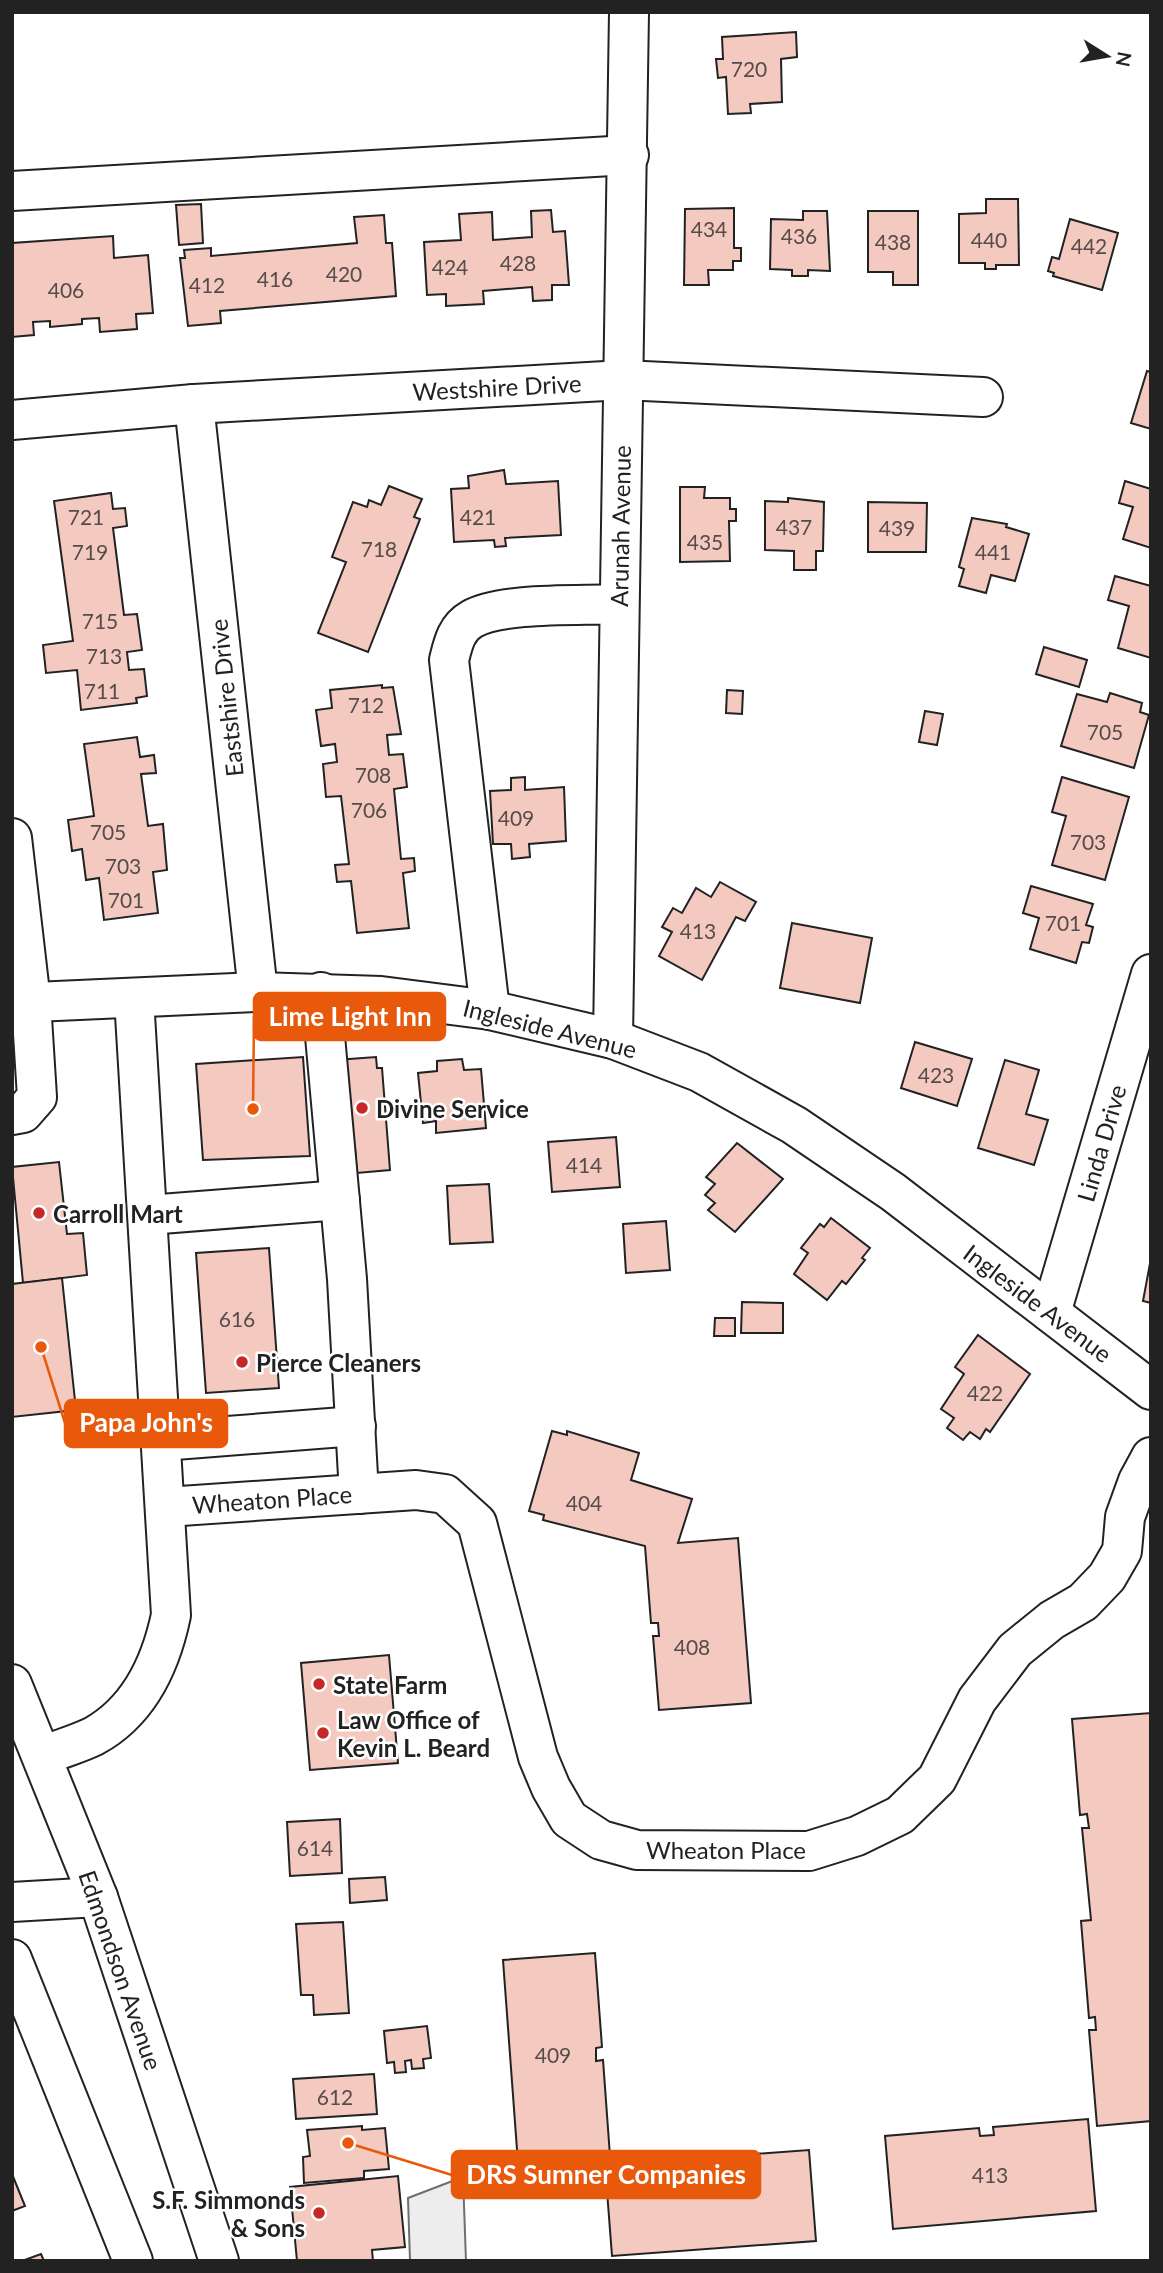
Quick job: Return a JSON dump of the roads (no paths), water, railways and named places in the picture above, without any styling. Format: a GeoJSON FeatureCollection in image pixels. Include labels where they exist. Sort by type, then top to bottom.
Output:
{"type":"FeatureCollection","features":[{"type":"Feature","properties":{"kind":"street","name":"Arunah Avenue"},"geometry":{"type":"LineString","coordinates":[[612,1039],[618,604],[629,155],[629,12]]}},
{"type":"Feature","properties":{"kind":"street"},"geometry":{"type":"LineString","coordinates":[[12,191],[629,155]]}},
{"type":"Feature","properties":{"kind":"street","name":"Westshire Drive"},"geometry":{"type":"LineString","coordinates":[[12,420],[194,404],[623,380],[983,397]]}},
{"type":"Feature","properties":{"kind":"street","name":"Eastshire Drive"},"geometry":{"type":"LineString","coordinates":[[194,404],[258,992]]}},
{"type":"Feature","properties":{"kind":"street"},"geometry":{"type":"LineString","coordinates":[[490,1010],[449,660],[454,637],[470,619],[496,610],[618,604]]}},
{"type":"Feature","properties":{"kind":"street"},"geometry":{"type":"LineString","coordinates":[[12,838],[22,1003],[37,1097],[23,1113],[12,1115]]}},
{"type":"Feature","properties":{"kind":"street","name":"Linda Drive"},"geometry":{"type":"LineString","coordinates":[[1051,1312],[1151,974]]}},
{"type":"Feature","properties":{"kind":"street","name":"Ingleside Avenue"},"geometry":{"type":"LineString","coordinates":[[22,1003],[258,992],[321,992],[381,996],[490,1010],[612,1039],[699,1072],[794,1125],[893,1192],[1151,1390]]}},
{"type":"Feature","properties":{"kind":"street"},"geometry":{"type":"LineString","coordinates":[[321,992],[340,1200],[359,1493]]}},
{"type":"Feature","properties":{"kind":"street"},"geometry":{"type":"LineString","coordinates":[[43,1756],[95,1735],[123,1712],[148,1684],[164,1650],[171,1615],[134,998]]}},
{"type":"Feature","properties":{"kind":"street"},"geometry":{"type":"LineString","coordinates":[[148,1215],[340,1200]]}},
{"type":"Feature","properties":{"kind":"street"},"geometry":{"type":"LineString","coordinates":[[162,1441],[356,1426]]}},
{"type":"Feature","properties":{"kind":"street","name":"Wheaton Place"},"geometry":{"type":"LineString","coordinates":[[166,1507],[416,1490],[445,1494],[477,1523],[538,1757],[551,1788],[569,1819],[600,1840],[637,1850],[809,1851],[857,1836],[900,1815],[937,1779],[977,1700],[1015,1650],[1052,1620],[1083,1602],[1107,1577],[1122,1551],[1125,1517],[1138,1481],[1151,1457]]}},
{"type":"Feature","properties":{"kind":"street","name":"Edmondson Avenue"},"geometry":{"type":"LineString","coordinates":[[12,1684],[98,1897],[219,2261]]}},
{"type":"Feature","properties":{"kind":"street"},"geometry":{"type":"LineString","coordinates":[[12,1902],[98,1897]]}},
{"type":"Feature","properties":{"kind":"street"},"geometry":{"type":"LineString","coordinates":[[12,1959],[133,2261]]}},
{"type":"Feature","properties":{"kind":"place","name":"Divine Service"},"geometry":{"type":"Point","coordinates":[362,1108]}},
{"type":"Feature","properties":{"kind":"place","name":"Lime Light Inn"},"geometry":{"type":"Point","coordinates":[253,1109]}},
{"type":"Feature","properties":{"kind":"place","name":"Carroll Mart"},"geometry":{"type":"Point","coordinates":[39,1213]}},
{"type":"Feature","properties":{"kind":"place","name":"Papa John's"},"geometry":{"type":"Point","coordinates":[41,1347]}},
{"type":"Feature","properties":{"kind":"place","name":"Pierce Cleaners"},"geometry":{"type":"Point","coordinates":[242,1362]}},
{"type":"Feature","properties":{"kind":"place","name":"State Farm"},"geometry":{"type":"Point","coordinates":[319,1684]}},
{"type":"Feature","properties":{"kind":"place","name":"Law Office of Kevin L. Beard"},"geometry":{"type":"Point","coordinates":[323,1733]}},
{"type":"Feature","properties":{"kind":"place","name":"DRS Sumner Companies"},"geometry":{"type":"Point","coordinates":[348,2143]}},
{"type":"Feature","properties":{"kind":"place","name":"S.F. Simmonds & Sons"},"geometry":{"type":"Point","coordinates":[319,2213]}}]}
